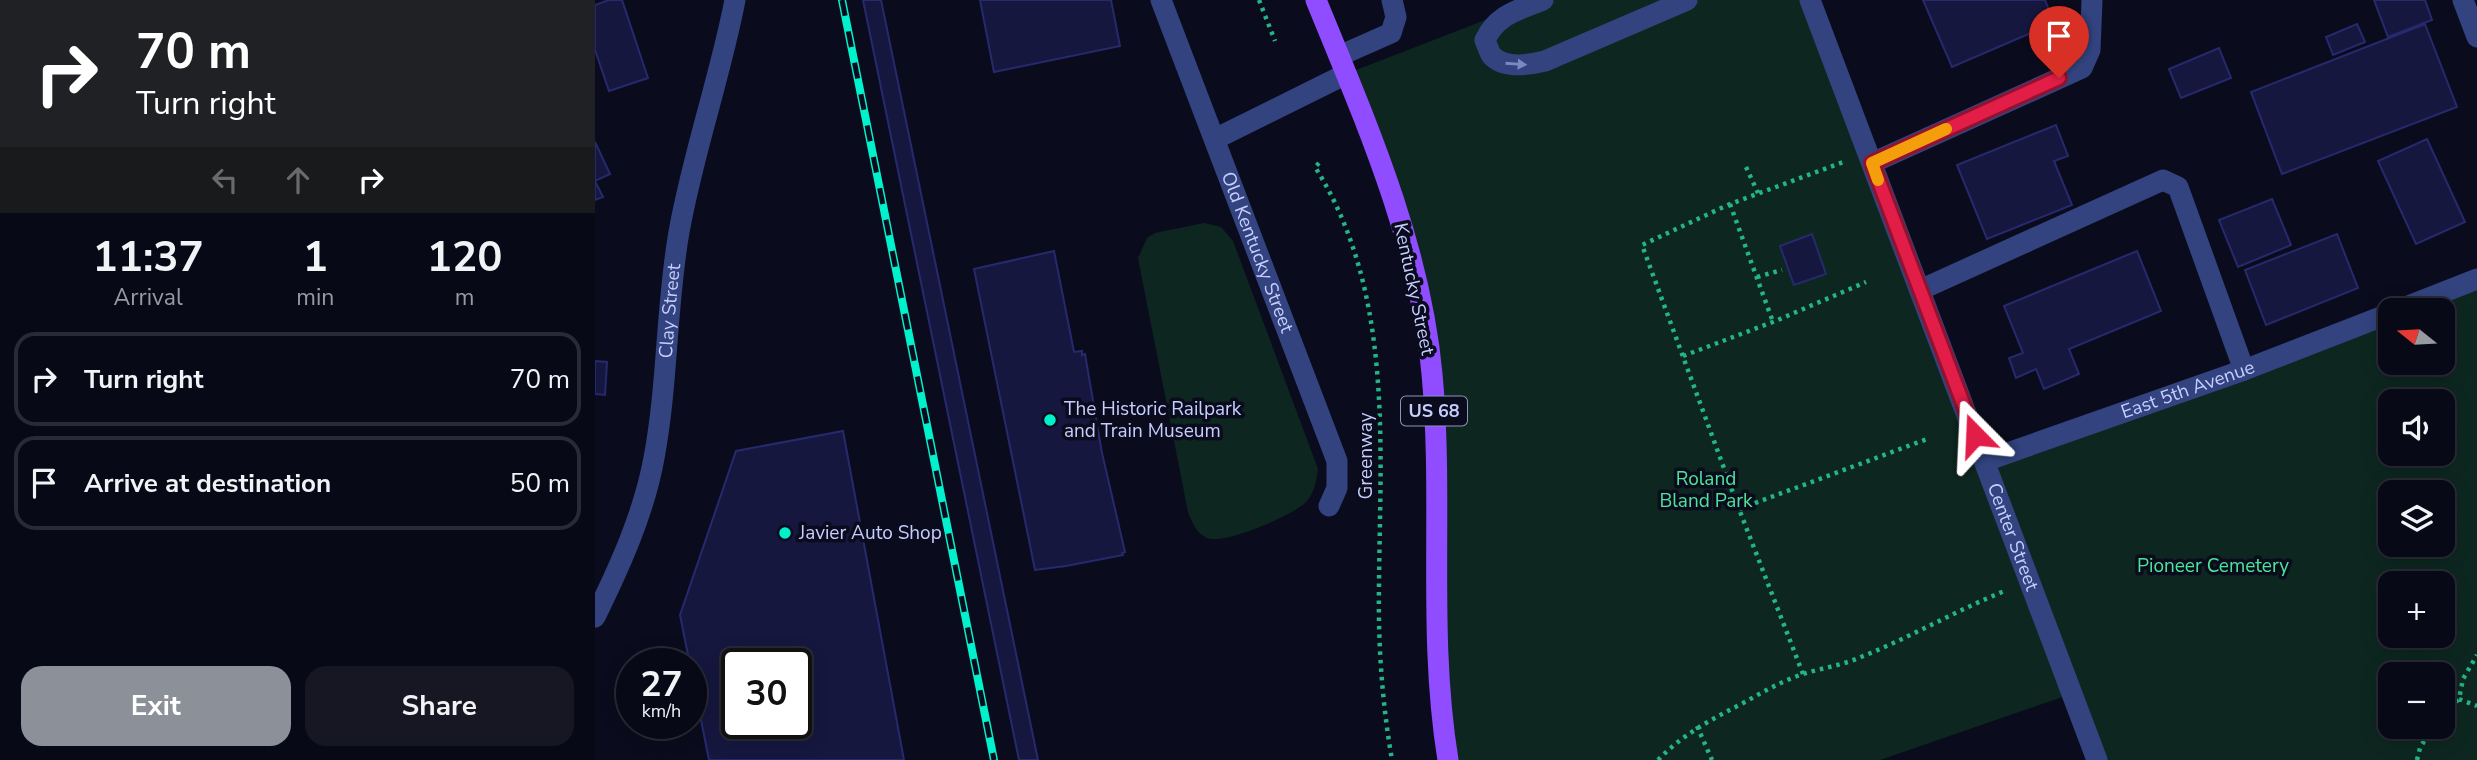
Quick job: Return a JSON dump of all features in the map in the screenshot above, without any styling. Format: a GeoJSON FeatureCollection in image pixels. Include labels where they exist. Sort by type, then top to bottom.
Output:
{"type":"FeatureCollection","features":[{"type":"Feature","properties":{"kind":"main road","name":"Kentucky Street"},"geometry":{"type":"LineString","coordinates":[[1316,0],[1399,218],[1415,275],[1429,348],[1436,432],[1438,681],[1448,760]]}},
{"type":"Feature","properties":{"kind":"street","name":"Old Kentucky Street"},"geometry":{"type":"LineString","coordinates":[[1161,0],[1337,461],[1337,488],[1329,506]]}},
{"type":"Feature","properties":{"kind":"street"},"geometry":{"type":"LineString","coordinates":[[1215,139],[1342,65],[1391,33],[1395,17],[1392,0]]}},
{"type":"Feature","properties":{"kind":"street"},"geometry":{"type":"LineString","coordinates":[[1543,0],[1503,17],[1492,26],[1485,40],[1491,55],[1505,64],[1527,65],[1545,61],[1687,0]]}},
{"type":"Feature","properties":{"kind":"street","name":"Center Street"},"geometry":{"type":"LineString","coordinates":[[1810,0],[2097,760]]}},
{"type":"Feature","properties":{"kind":"street"},"geometry":{"type":"LineString","coordinates":[[1869,157],[2083,68],[2089,50],[2092,0]]}},
{"type":"Feature","properties":{"kind":"street"},"geometry":{"type":"LineString","coordinates":[[2463,0],[2477,37]]}},
{"type":"Feature","properties":{"kind":"street","name":"Clay Street"},"geometry":{"type":"LineString","coordinates":[[595,617],[622,559],[641,509],[654,459],[679,234],[733,1]]}},
{"type":"Feature","properties":{"kind":"street"},"geometry":{"type":"LineString","coordinates":[[1920,290],[2163,180],[2178,187],[2244,370]]}},
{"type":"Feature","properties":{"kind":"street"},"geometry":{"type":"LineString","coordinates":[[2429,298],[2477,279]]}},
{"type":"Feature","properties":{"kind":"street","name":"East 5th Avenue"},"geometry":{"type":"LineString","coordinates":[[1985,461],[2244,370],[2378,318]]}},
{"type":"Feature","properties":{"kind":"path"},"geometry":{"type":"LineString","coordinates":[[1259,0],[1275,41]]}},
{"type":"Feature","properties":{"kind":"path"},"geometry":{"type":"LineString","coordinates":[[1803,674],[1642,245],[1758,193],[1869,157]]}},
{"type":"Feature","properties":{"kind":"path","name":"Greenway"},"geometry":{"type":"LineString","coordinates":[[1319,163],[1315,167],[1341,213],[1354,254],[1372,333],[1378,382],[1381,424],[1380,655],[1384,712],[1392,760]]}},
{"type":"Feature","properties":{"kind":"path"},"geometry":{"type":"LineString","coordinates":[[1746,167],[1758,193]]}},
{"type":"Feature","properties":{"kind":"path"},"geometry":{"type":"LineString","coordinates":[[1730,204],[1773,322]]}},
{"type":"Feature","properties":{"kind":"path"},"geometry":{"type":"LineString","coordinates":[[1757,277],[1782,270]]}},
{"type":"Feature","properties":{"kind":"path"},"geometry":{"type":"LineString","coordinates":[[1683,356],[1773,322],[1866,282]]}},
{"type":"Feature","properties":{"kind":"path"},"geometry":{"type":"LineString","coordinates":[[1739,509],[1927,439]]}},
{"type":"Feature","properties":{"kind":"path"},"geometry":{"type":"LineString","coordinates":[[1658,760],[1673,744],[1697,726],[1782,682],[1846,664],[1904,639],[1963,608],[2029,581]]}},
{"type":"Feature","properties":{"kind":"path"},"geometry":{"type":"LineString","coordinates":[[2455,702],[2459,699],[2463,679],[2477,655]]}},
{"type":"Feature","properties":{"kind":"path"},"geometry":{"type":"LineString","coordinates":[[2459,699],[2477,706]]}},
{"type":"Feature","properties":{"kind":"path"},"geometry":{"type":"LineString","coordinates":[[1697,726],[1712,760]]}},
{"type":"Feature","properties":{"kind":"path"},"geometry":{"type":"LineString","coordinates":[[2417,760],[2425,739]]}},
{"type":"Feature","properties":{"kind":"green space","name":"Roland Bland Park"},"geometry":{"type":"Polygon","coordinates":[[[1537,0],[1810,0],[1985,461],[2378,315],[2378,375],[2455,375],[2455,298],[2422,298],[2477,277],[2477,760],[2096,760],[2071,694],[1880,760],[1452,760],[1421,301],[1346,74],[1537,0]]]}},
{"type":"Feature","properties":{"kind":"green space"},"geometry":{"type":"Polygon","coordinates":[[[1204,223],[1221,227],[1233,241],[1318,469],[1310,497],[1297,509],[1257,528],[1215,539],[1200,533],[1188,512],[1138,258],[1147,238],[1155,233],[1204,223]]]}},
{"type":"Feature","properties":{"kind":"building"},"geometry":{"type":"Polygon","coordinates":[[[609,0],[622,0],[648,78],[609,91],[595,50],[595,5],[609,0]]]}},
{"type":"Feature","properties":{"kind":"building"},"geometry":{"type":"Polygon","coordinates":[[[863,0],[881,0],[1038,760],[1019,760],[863,0]]]}},
{"type":"Feature","properties":{"kind":"building"},"geometry":{"type":"Polygon","coordinates":[[[980,0],[1111,0],[1120,46],[994,72],[980,0]]]}},
{"type":"Feature","properties":{"kind":"building"},"geometry":{"type":"Polygon","coordinates":[[[1923,0],[2045,0],[2054,23],[1952,67],[1923,0]]]}},
{"type":"Feature","properties":{"kind":"building"},"geometry":{"type":"Polygon","coordinates":[[[2374,0],[2425,0],[2432,20],[2388,37],[2374,0]]]}},
{"type":"Feature","properties":{"kind":"building"},"geometry":{"type":"Polygon","coordinates":[[[2357,24],[2365,42],[2333,55],[2326,37],[2357,24]]]}},
{"type":"Feature","properties":{"kind":"building"},"geometry":{"type":"Polygon","coordinates":[[[2425,24],[2457,107],[2282,174],[2251,92],[2425,24]]]}},
{"type":"Feature","properties":{"kind":"building"},"geometry":{"type":"Polygon","coordinates":[[[2219,48],[2231,78],[2181,98],[2169,69],[2219,48]]]}},
{"type":"Feature","properties":{"kind":"building"},"geometry":{"type":"Polygon","coordinates":[[[2056,125],[2068,156],[2054,161],[2072,205],[1987,239],[1957,165],[2056,125]]]}},
{"type":"Feature","properties":{"kind":"building"},"geometry":{"type":"Polygon","coordinates":[[[2427,139],[2465,222],[2416,244],[2378,161],[2427,139]]]}},
{"type":"Feature","properties":{"kind":"building"},"geometry":{"type":"Polygon","coordinates":[[[595,142],[610,174],[595,181],[595,142]]]}},
{"type":"Feature","properties":{"kind":"building"},"geometry":{"type":"Polygon","coordinates":[[[595,181],[603,197],[595,200],[595,181]]]}},
{"type":"Feature","properties":{"kind":"building"},"geometry":{"type":"Polygon","coordinates":[[[2272,199],[2291,245],[2238,267],[2219,220],[2272,199]]]}},
{"type":"Feature","properties":{"kind":"building"},"geometry":{"type":"Polygon","coordinates":[[[1812,234],[1826,274],[1794,285],[1780,246],[1812,234]]]}},
{"type":"Feature","properties":{"kind":"building"},"geometry":{"type":"Polygon","coordinates":[[[2337,234],[2358,288],[2266,325],[2245,270],[2337,234]]]}},
{"type":"Feature","properties":{"kind":"building","name":"The Historic Railpark and Train Museum"},"geometry":{"type":"Polygon","coordinates":[[[1054,251],[1074,352],[1082,351],[1082,355],[1085,354],[1102,453],[1125,552],[1123,555],[1035,570],[974,269],[1054,251]]]}},
{"type":"Feature","properties":{"kind":"building"},"geometry":{"type":"Polygon","coordinates":[[[2137,251],[2161,311],[2069,349],[2079,374],[2044,389],[2036,369],[2016,378],[2009,358],[2023,353],[2004,306],[2137,251]]]}},
{"type":"Feature","properties":{"kind":"building"},"geometry":{"type":"Polygon","coordinates":[[[595,361],[607,362],[605,395],[595,394],[595,361]]]}},
{"type":"Feature","properties":{"kind":"building","name":"Javier Auto Shop"},"geometry":{"type":"Polygon","coordinates":[[[843,431],[904,760],[709,760],[705,739],[707,739],[707,648],[687,648],[680,615],[736,451],[843,431]]]}},
{"type":"Feature","properties":{"kind":"railway"},"geometry":{"type":"LineString","coordinates":[[842,0],[994,760]]}},
{"type":"Feature","properties":{"kind":"slow traffic"},"geometry":{"type":"LineString","coordinates":[[1878,180],[1872,163],[1946,129]]}},
{"type":"Feature","properties":{"kind":"place","name":"The Historic Railpark and Train Museum"},"geometry":{"type":"Point","coordinates":[1050,420]}},
{"type":"Feature","properties":{"kind":"place","name":"Javier Auto Shop"},"geometry":{"type":"Point","coordinates":[785,533]}},
{"type":"Feature","properties":{"kind":"route"},"geometry":{"type":"LineString","coordinates":[[1975,435],[1872,163],[2059,78]]}},
{"type":"Feature","properties":{"kind":"park label","name":"Pioneer Cemetery"},"geometry":{"type":"Point","coordinates":[2213,566]}}]}
